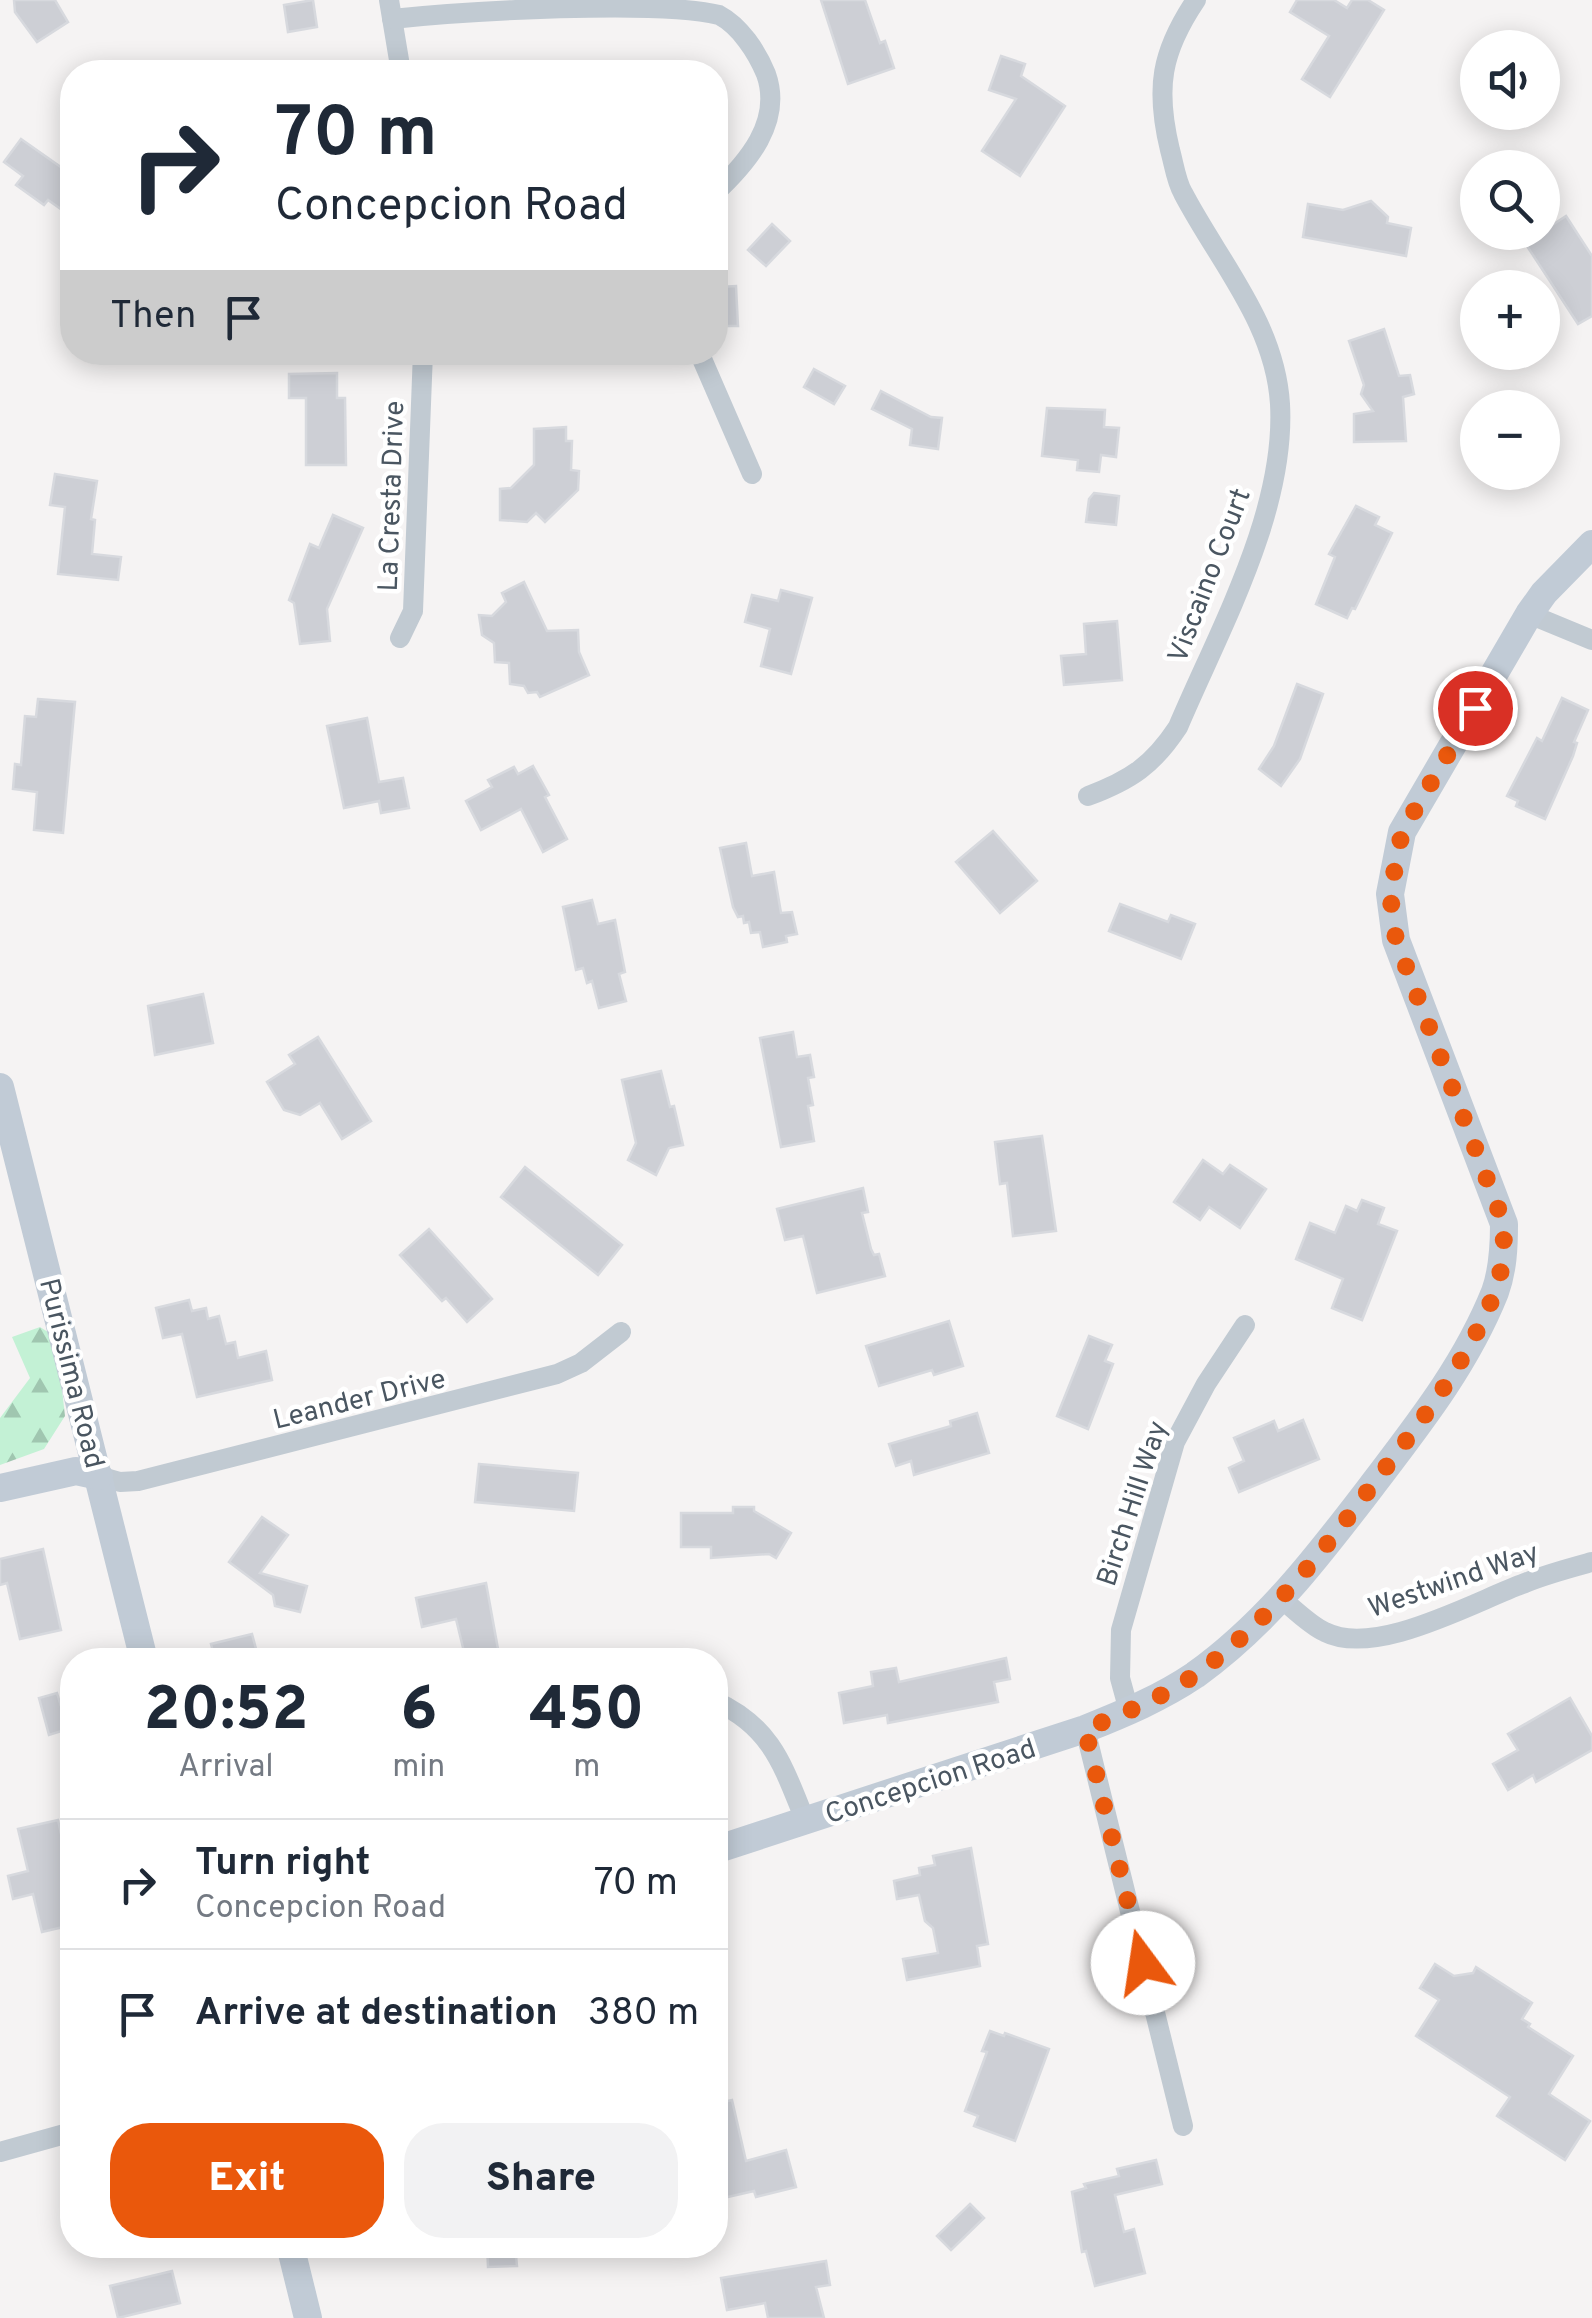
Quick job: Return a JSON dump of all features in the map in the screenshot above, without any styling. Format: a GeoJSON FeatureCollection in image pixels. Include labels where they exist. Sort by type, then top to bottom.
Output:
{"type":"FeatureCollection","features":[{"type":"Feature","properties":{"kind":"street"},"geometry":{"type":"LineString","coordinates":[[399,60],[391,10],[614,0],[687,4],[722,16],[748,40],[767,77],[770,98],[768,116],[755,149],[728,179]]}},
{"type":"Feature","properties":{"kind":"street","name":"Viscaino Court"},"geometry":{"type":"LineString","coordinates":[[1088,796],[1119,784],[1160,754],[1178,727],[1258,533],[1276,471],[1280,406],[1272,349],[1180,189],[1162,117],[1164,63],[1174,33],[1196,0]]}},
{"type":"Feature","properties":{"kind":"street","name":"La Cresta Drive"},"geometry":{"type":"LineString","coordinates":[[400,638],[414,611],[422,365]]}},
{"type":"Feature","properties":{"kind":"street"},"geometry":{"type":"LineString","coordinates":[[705,365],[752,474]]}},
{"type":"Feature","properties":{"kind":"street","name":"Concepcion Road"},"geometry":{"type":"LineString","coordinates":[[728,1846],[1085,1729],[1129,1711],[1194,1675],[1282,1599],[1310,1568],[1420,1423],[1466,1355],[1496,1289],[1504,1257],[1504,1224],[1396,940],[1390,894],[1402,832],[1529,614],[1555,580],[1592,544]]}},
{"type":"Feature","properties":{"kind":"street"},"geometry":{"type":"LineString","coordinates":[[1529,614],[1592,640]]}},
{"type":"Feature","properties":{"kind":"street","name":"Purissima Road"},"geometry":{"type":"LineString","coordinates":[[0,1087],[141,1648]]}},
{"type":"Feature","properties":{"kind":"street","name":"Birch Hill Way"},"geometry":{"type":"LineString","coordinates":[[1129,1711],[1120,1678],[1121,1630],[1175,1442],[1206,1384],[1245,1325]]}},
{"type":"Feature","properties":{"kind":"street","name":"Leander Drive"},"geometry":{"type":"LineString","coordinates":[[98,1476],[138,1482],[516,1386],[581,1363],[621,1332]]}},
{"type":"Feature","properties":{"kind":"street"},"geometry":{"type":"LineString","coordinates":[[0,1488],[76,1471],[98,1476]]}},
{"type":"Feature","properties":{"kind":"street","name":"Westwind Way"},"geometry":{"type":"LineString","coordinates":[[1282,1599],[1326,1633],[1374,1638],[1402,1631],[1528,1581],[1592,1562]]}},
{"type":"Feature","properties":{"kind":"street"},"geometry":{"type":"LineString","coordinates":[[728,1707],[763,1733],[777,1753],[805,1820]]}},
{"type":"Feature","properties":{"kind":"street"},"geometry":{"type":"LineString","coordinates":[[1085,1729],[1183,2126]]}},
{"type":"Feature","properties":{"kind":"street"},"geometry":{"type":"LineString","coordinates":[[0,2152],[60,2135]]}},
{"type":"Feature","properties":{"kind":"street"},"geometry":{"type":"LineString","coordinates":[[293,2258],[308,2318]]}},
{"type":"Feature","properties":{"kind":"green space"},"geometry":{"type":"Polygon","coordinates":[[[40,1327],[56,1337],[65,1416],[44,1449],[0,1465],[0,1418],[30,1378],[12,1337],[40,1327]]]}},
{"type":"Feature","properties":{"kind":"building"},"geometry":{"type":"Polygon","coordinates":[[[14,0],[55,0],[68,22],[37,42],[15,12],[14,0]]]}},
{"type":"Feature","properties":{"kind":"building"},"geometry":{"type":"Polygon","coordinates":[[[313,0],[317,27],[288,32],[284,5],[313,0]]]}},
{"type":"Feature","properties":{"kind":"building"},"geometry":{"type":"Polygon","coordinates":[[[821,0],[865,0],[880,43],[885,41],[894,68],[848,84],[821,0]]]}},
{"type":"Feature","properties":{"kind":"building"},"geometry":{"type":"Polygon","coordinates":[[[1297,0],[1334,0],[1347,8],[1352,0],[1368,0],[1384,10],[1330,97],[1302,79],[1329,36],[1290,12],[1297,0]]]}},
{"type":"Feature","properties":{"kind":"building"},"geometry":{"type":"Polygon","coordinates":[[[1001,56],[1025,64],[1021,76],[1065,106],[1020,176],[982,151],[1016,99],[989,90],[1001,56]]]}},
{"type":"Feature","properties":{"kind":"building"},"geometry":{"type":"Polygon","coordinates":[[[21,139],[60,167],[60,208],[48,200],[44,205],[16,185],[23,176],[4,162],[21,139]]]}},
{"type":"Feature","properties":{"kind":"building"},"geometry":{"type":"Polygon","coordinates":[[[1371,201],[1388,217],[1387,223],[1411,228],[1406,256],[1303,237],[1308,204],[1343,210],[1371,201]]]}},
{"type":"Feature","properties":{"kind":"building"},"geometry":{"type":"Polygon","coordinates":[[[1566,216],[1592,256],[1592,316],[1578,324],[1560,296],[1560,270],[1543,270],[1530,250],[1560,250],[1560,220],[1566,216]]]}},
{"type":"Feature","properties":{"kind":"building"},"geometry":{"type":"Polygon","coordinates":[[[772,224],[790,241],[766,266],[748,250],[772,224]]]}},
{"type":"Feature","properties":{"kind":"building"},"geometry":{"type":"Polygon","coordinates":[[[728,286],[736,286],[738,326],[728,326],[728,286]]]}},
{"type":"Feature","properties":{"kind":"building"},"geometry":{"type":"Polygon","coordinates":[[[1384,329],[1399,376],[1410,375],[1414,394],[1403,397],[1406,441],[1354,442],[1354,414],[1373,411],[1361,394],[1364,385],[1349,341],[1384,329]]]}},
{"type":"Feature","properties":{"kind":"building"},"geometry":{"type":"Polygon","coordinates":[[[814,369],[845,386],[834,404],[804,387],[814,369]]]}},
{"type":"Feature","properties":{"kind":"building"},"geometry":{"type":"Polygon","coordinates":[[[337,373],[337,398],[345,398],[346,465],[306,465],[306,398],[289,398],[289,374],[337,373]]]}},
{"type":"Feature","properties":{"kind":"building"},"geometry":{"type":"Polygon","coordinates":[[[881,391],[931,417],[942,418],[938,449],[910,445],[912,429],[872,409],[881,391]]]}},
{"type":"Feature","properties":{"kind":"building"},"geometry":{"type":"Polygon","coordinates":[[[1047,408],[1105,410],[1104,427],[1119,428],[1116,457],[1101,455],[1099,472],[1077,470],[1078,460],[1042,456],[1047,408]]]}},
{"type":"Feature","properties":{"kind":"building"},"geometry":{"type":"Polygon","coordinates":[[[566,427],[566,441],[572,441],[571,470],[579,471],[578,490],[545,522],[536,513],[527,522],[500,520],[500,489],[511,488],[534,465],[534,429],[566,427]]]}},
{"type":"Feature","properties":{"kind":"building"},"geometry":{"type":"Polygon","coordinates":[[[55,474],[97,481],[91,519],[95,520],[92,554],[121,557],[118,580],[58,574],[65,507],[50,505],[55,474]]]}},
{"type":"Feature","properties":{"kind":"building"},"geometry":{"type":"Polygon","coordinates":[[[1094,493],[1119,496],[1116,525],[1086,522],[1089,499],[1094,493]]]}},
{"type":"Feature","properties":{"kind":"building"},"geometry":{"type":"Polygon","coordinates":[[[1356,506],[1379,517],[1375,525],[1392,533],[1347,618],[1316,604],[1335,557],[1329,554],[1356,506]]]}},
{"type":"Feature","properties":{"kind":"building"},"geometry":{"type":"Polygon","coordinates":[[[333,515],[363,528],[327,609],[330,641],[300,644],[294,603],[289,600],[310,544],[319,548],[333,515]]]}},
{"type":"Feature","properties":{"kind":"building"},"geometry":{"type":"Polygon","coordinates":[[[524,582],[547,631],[578,630],[579,652],[589,675],[540,697],[537,692],[528,693],[524,686],[510,684],[509,663],[495,662],[494,643],[482,635],[479,615],[492,616],[506,602],[502,593],[524,582]]]}},
{"type":"Feature","properties":{"kind":"building"},"geometry":{"type":"Polygon","coordinates":[[[781,590],[812,598],[791,674],[761,666],[770,629],[745,622],[752,595],[778,601],[781,590]]]}},
{"type":"Feature","properties":{"kind":"building"},"geometry":{"type":"Polygon","coordinates":[[[1117,621],[1122,680],[1064,685],[1061,656],[1086,654],[1084,624],[1117,621]]]}},
{"type":"Feature","properties":{"kind":"building"},"geometry":{"type":"Polygon","coordinates":[[[1297,684],[1323,694],[1300,759],[1281,786],[1259,769],[1274,746],[1297,684]]]}},
{"type":"Feature","properties":{"kind":"building"},"geometry":{"type":"Polygon","coordinates":[[[1562,698],[1588,710],[1545,819],[1516,806],[1518,801],[1507,796],[1537,738],[1542,741],[1562,698]]]}},
{"type":"Feature","properties":{"kind":"building"},"geometry":{"type":"Polygon","coordinates":[[[38,699],[75,702],[63,833],[34,830],[37,792],[13,789],[15,764],[21,765],[25,716],[36,717],[38,699]]]}},
{"type":"Feature","properties":{"kind":"building"},"geometry":{"type":"Polygon","coordinates":[[[367,718],[379,782],[403,778],[409,808],[381,813],[379,801],[344,808],[327,726],[367,718]]]}},
{"type":"Feature","properties":{"kind":"building"},"geometry":{"type":"Polygon","coordinates":[[[533,766],[567,839],[543,852],[521,809],[481,830],[466,801],[492,787],[488,780],[514,767],[518,774],[533,766]]]}},
{"type":"Feature","properties":{"kind":"building"},"geometry":{"type":"Polygon","coordinates":[[[993,831],[1037,881],[1000,913],[956,862],[993,831]]]}},
{"type":"Feature","properties":{"kind":"building"},"geometry":{"type":"Polygon","coordinates":[[[746,843],[752,876],[774,872],[781,913],[792,912],[797,934],[786,936],[787,942],[763,947],[760,932],[751,933],[749,922],[744,923],[743,916],[738,917],[733,907],[720,848],[746,843]]]}},
{"type":"Feature","properties":{"kind":"building"},"geometry":{"type":"Polygon","coordinates":[[[592,900],[598,924],[615,920],[625,972],[619,974],[626,1001],[599,1008],[592,981],[587,983],[583,968],[576,970],[563,907],[592,900]]]}},
{"type":"Feature","properties":{"kind":"building"},"geometry":{"type":"Polygon","coordinates":[[[1120,904],[1168,922],[1171,915],[1195,924],[1181,959],[1109,931],[1120,904]]]}},
{"type":"Feature","properties":{"kind":"building"},"geometry":{"type":"Polygon","coordinates":[[[203,994],[213,1043],[155,1055],[148,1006],[203,994]]]}},
{"type":"Feature","properties":{"kind":"building"},"geometry":{"type":"Polygon","coordinates":[[[793,1032],[797,1057],[810,1055],[814,1077],[808,1078],[813,1105],[808,1106],[814,1141],[781,1147],[760,1038],[793,1032]]]}},
{"type":"Feature","properties":{"kind":"building"},"geometry":{"type":"Polygon","coordinates":[[[318,1037],[371,1121],[342,1139],[320,1103],[300,1115],[284,1110],[267,1082],[295,1064],[289,1055],[318,1037]]]}},
{"type":"Feature","properties":{"kind":"building"},"geometry":{"type":"Polygon","coordinates":[[[661,1071],[683,1145],[669,1148],[656,1175],[628,1160],[636,1143],[622,1080],[661,1071]]]}},
{"type":"Feature","properties":{"kind":"building"},"geometry":{"type":"Polygon","coordinates":[[[1042,1136],[1056,1231],[1013,1236],[1007,1183],[1000,1184],[995,1142],[1042,1136]]]}},
{"type":"Feature","properties":{"kind":"building"},"geometry":{"type":"Polygon","coordinates":[[[1203,1160],[1223,1174],[1230,1165],[1266,1189],[1240,1228],[1209,1207],[1200,1220],[1174,1202],[1203,1160]]]}},
{"type":"Feature","properties":{"kind":"building"},"geometry":{"type":"Polygon","coordinates":[[[525,1167],[622,1245],[598,1275],[501,1197],[525,1167]]]}},
{"type":"Feature","properties":{"kind":"building"},"geometry":{"type":"Polygon","coordinates":[[[863,1188],[868,1212],[862,1213],[871,1249],[874,1255],[879,1254],[885,1276],[817,1293],[803,1236],[785,1240],[777,1209],[863,1188]]]}},
{"type":"Feature","properties":{"kind":"building"},"geometry":{"type":"Polygon","coordinates":[[[1362,1200],[1384,1208],[1378,1224],[1397,1231],[1362,1320],[1332,1308],[1343,1279],[1296,1259],[1310,1223],[1335,1233],[1346,1206],[1357,1211],[1362,1200]]]}},
{"type":"Feature","properties":{"kind":"building"},"geometry":{"type":"Polygon","coordinates":[[[429,1229],[492,1299],[467,1322],[400,1255],[429,1229]]]}},
{"type":"Feature","properties":{"kind":"building"},"geometry":{"type":"Polygon","coordinates":[[[189,1300],[192,1311],[206,1308],[208,1319],[219,1316],[226,1344],[235,1342],[238,1358],[266,1351],[272,1380],[197,1397],[182,1334],[163,1338],[156,1308],[189,1300]]]}},
{"type":"Feature","properties":{"kind":"building"},"geometry":{"type":"Polygon","coordinates":[[[949,1321],[963,1366],[934,1375],[932,1370],[879,1386],[866,1346],[949,1321]]]}},
{"type":"Feature","properties":{"kind":"building"},"geometry":{"type":"Polygon","coordinates":[[[1089,1336],[1112,1345],[1105,1361],[1113,1364],[1088,1429],[1057,1416],[1089,1336]]]}},
{"type":"Feature","properties":{"kind":"building"},"geometry":{"type":"Polygon","coordinates":[[[977,1413],[989,1453],[914,1475],[911,1461],[896,1466],[889,1444],[951,1426],[950,1421],[977,1413]]]}},
{"type":"Feature","properties":{"kind":"building"},"geometry":{"type":"Polygon","coordinates":[[[1303,1420],[1319,1459],[1239,1492],[1229,1468],[1244,1461],[1234,1438],[1274,1421],[1278,1431],[1303,1420]]]}},
{"type":"Feature","properties":{"kind":"building"},"geometry":{"type":"Polygon","coordinates":[[[479,1464],[578,1473],[574,1511],[475,1502],[479,1464]]]}},
{"type":"Feature","properties":{"kind":"building"},"geometry":{"type":"Polygon","coordinates":[[[733,1507],[754,1507],[754,1511],[791,1533],[776,1558],[769,1554],[711,1558],[711,1547],[681,1547],[681,1513],[733,1513],[733,1507]]]}},
{"type":"Feature","properties":{"kind":"building"},"geometry":{"type":"Polygon","coordinates":[[[262,1517],[288,1535],[260,1573],[307,1586],[300,1612],[275,1606],[273,1595],[229,1562],[262,1517]]]}},
{"type":"Feature","properties":{"kind":"building"},"geometry":{"type":"Polygon","coordinates":[[[43,1549],[61,1630],[20,1639],[7,1583],[0,1585],[0,1559],[43,1549]]]}},
{"type":"Feature","properties":{"kind":"building"},"geometry":{"type":"Polygon","coordinates":[[[486,1583],[498,1648],[463,1648],[456,1619],[422,1627],[416,1598],[486,1583]]]}},
{"type":"Feature","properties":{"kind":"building"},"geometry":{"type":"Polygon","coordinates":[[[252,1634],[256,1648],[212,1648],[211,1644],[252,1634]]]}},
{"type":"Feature","properties":{"kind":"building"},"geometry":{"type":"Polygon","coordinates":[[[1006,1658],[1010,1679],[994,1682],[998,1702],[888,1723],[887,1715],[844,1723],[839,1693],[873,1686],[871,1672],[896,1668],[899,1682],[1006,1658]]]}},
{"type":"Feature","properties":{"kind":"building"},"geometry":{"type":"Polygon","coordinates":[[[57,1693],[60,1732],[49,1735],[39,1698],[57,1693]]]}},
{"type":"Feature","properties":{"kind":"building"},"geometry":{"type":"Polygon","coordinates":[[[1570,1698],[1592,1736],[1592,1750],[1536,1782],[1533,1775],[1508,1790],[1493,1764],[1518,1750],[1508,1734],[1570,1698]]]}},
{"type":"Feature","properties":{"kind":"building"},"geometry":{"type":"Polygon","coordinates":[[[58,1820],[60,1928],[42,1932],[33,1894],[13,1899],[8,1876],[28,1871],[18,1829],[58,1820]]]}},
{"type":"Feature","properties":{"kind":"building"},"geometry":{"type":"Polygon","coordinates":[[[971,1848],[988,1944],[977,1946],[980,1966],[907,1980],[903,1959],[938,1953],[933,1928],[925,1921],[919,1895],[897,1899],[894,1881],[920,1875],[919,1868],[935,1865],[933,1856],[971,1848]]]}},
{"type":"Feature","properties":{"kind":"building"},"geometry":{"type":"Polygon","coordinates":[[[1435,1964],[1454,1976],[1473,1973],[1476,1967],[1532,2003],[1522,2019],[1530,2024],[1528,2027],[1573,2056],[1549,2094],[1590,2121],[1565,2160],[1497,2116],[1510,2097],[1416,2036],[1439,2000],[1420,1988],[1435,1964]]]}},
{"type":"Feature","properties":{"kind":"building"},"geometry":{"type":"Polygon","coordinates":[[[990,2031],[1049,2049],[1015,2141],[974,2126],[978,2116],[965,2111],[987,2052],[982,2051],[990,2031]]]}},
{"type":"Feature","properties":{"kind":"building"},"geometry":{"type":"Polygon","coordinates":[[[732,2100],[746,2161],[786,2150],[796,2187],[756,2197],[754,2191],[728,2197],[728,2101],[732,2100]]]}},
{"type":"Feature","properties":{"kind":"building"},"geometry":{"type":"Polygon","coordinates":[[[1156,2160],[1162,2184],[1115,2195],[1124,2232],[1134,2229],[1145,2273],[1095,2286],[1086,2251],[1082,2252],[1072,2192],[1086,2188],[1084,2184],[1119,2176],[1117,2169],[1156,2160]]]}},
{"type":"Feature","properties":{"kind":"building"},"geometry":{"type":"Polygon","coordinates":[[[970,2204],[984,2218],[951,2250],[937,2236],[970,2204]]]}},
{"type":"Feature","properties":{"kind":"building"},"geometry":{"type":"Polygon","coordinates":[[[488,2258],[516,2258],[517,2266],[488,2267],[488,2258]]]}},
{"type":"Feature","properties":{"kind":"building"},"geometry":{"type":"Polygon","coordinates":[[[826,2261],[830,2285],[816,2287],[824,2318],[768,2318],[765,2303],[727,2310],[721,2278],[826,2261]]]}},
{"type":"Feature","properties":{"kind":"building"},"geometry":{"type":"Polygon","coordinates":[[[172,2271],[180,2303],[118,2318],[110,2286],[172,2271]]]}},
{"type":"Feature","properties":{"kind":"route"},"geometry":{"type":"LineString","coordinates":[[1143,1963],[1085,1729],[1164,1694],[1194,1675],[1282,1599],[1420,1423],[1466,1355],[1496,1289],[1504,1257],[1504,1224],[1396,940],[1390,894],[1402,832],[1475,708]]}}]}
